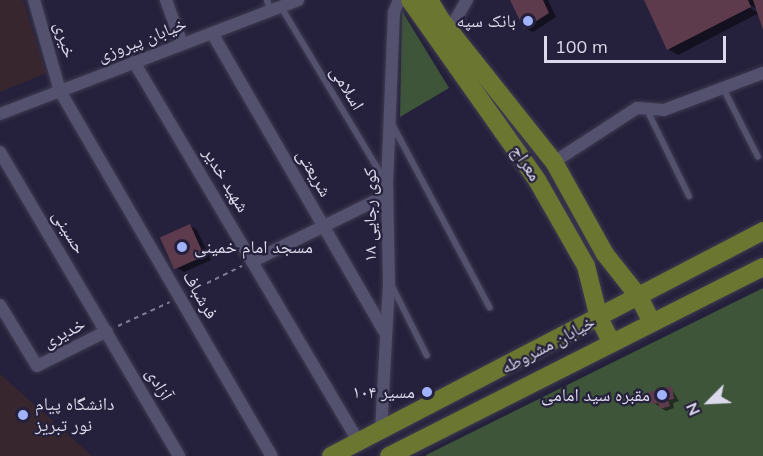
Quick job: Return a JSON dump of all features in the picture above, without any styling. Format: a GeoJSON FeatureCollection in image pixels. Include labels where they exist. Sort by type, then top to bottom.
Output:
{"type":"FeatureCollection","features":[{"type":"Feature","properties":{"kind":"main road","name":"معراج"},"geometry":{"type":"LineString","coordinates":[[410,0],[495,114],[586,266],[599,318],[612,343]]}},
{"type":"Feature","properties":{"kind":"main road","name":"معراج"},"geometry":{"type":"LineString","coordinates":[[429,0],[449,31],[554,162],[605,254],[639,297],[652,322]]}},
{"type":"Feature","properties":{"kind":"main road","name":"خیابان مشروطه"},"geometry":{"type":"LineString","coordinates":[[331,456],[509,366],[763,231]]}},
{"type":"Feature","properties":{"kind":"main road"},"geometry":{"type":"LineString","coordinates":[[586,266],[605,254]]}},
{"type":"Feature","properties":{"kind":"main road","name":"خیابان مشروطه"},"geometry":{"type":"LineString","coordinates":[[389,456],[763,267]]}},
{"type":"Feature","properties":{"kind":"main road"},"geometry":{"type":"LineString","coordinates":[[509,366],[521,390]]}},
{"type":"Feature","properties":{"kind":"street","name":"خیری"},"geometry":{"type":"LineString","coordinates":[[34,0],[60,90]]}},
{"type":"Feature","properties":{"kind":"street"},"geometry":{"type":"LineString","coordinates":[[166,0],[182,44]]}},
{"type":"Feature","properties":{"kind":"street","name":"خیابان پیروزی"},"geometry":{"type":"LineString","coordinates":[[0,114],[212,33],[273,6],[298,0]]}},
{"type":"Feature","properties":{"kind":"street","name":"کوی رجایی ۱۸"},"geometry":{"type":"LineString","coordinates":[[381,431],[388,279],[387,190],[394,12],[399,0]]}},
{"type":"Feature","properties":{"kind":"street"},"geometry":{"type":"LineString","coordinates":[[449,31],[467,0]]}},
{"type":"Feature","properties":{"kind":"street","name":"شریعتی"},"geometry":{"type":"LineString","coordinates":[[212,33],[384,331]]}},
{"type":"Feature","properties":{"kind":"street","name":"شهید خدیر"},"geometry":{"type":"LineString","coordinates":[[134,62],[359,442]]}},
{"type":"Feature","properties":{"kind":"street"},"geometry":{"type":"LineString","coordinates":[[554,162],[637,108],[664,111],[763,73]]}},
{"type":"Feature","properties":{"kind":"street","name":"فرشباف"},"geometry":{"type":"LineString","coordinates":[[60,90],[272,456]]}},
{"type":"Feature","properties":{"kind":"street","name":"حسینی"},"geometry":{"type":"LineString","coordinates":[[0,152],[107,331]]}},
{"type":"Feature","properties":{"kind":"street"},"geometry":{"type":"LineString","coordinates":[[253,261],[324,227],[387,190]]}},
{"type":"Feature","properties":{"kind":"street","name":"خدیری"},"geometry":{"type":"LineString","coordinates":[[0,305],[37,366],[107,331]]}},
{"type":"Feature","properties":{"kind":"street","name":"آزادی"},"geometry":{"type":"LineString","coordinates":[[107,331],[179,456]]}},
{"type":"Feature","properties":{"kind":"lane","name":"اسلامی"},"geometry":{"type":"LineString","coordinates":[[273,6],[387,190]]}},
{"type":"Feature","properties":{"kind":"lane"},"geometry":{"type":"LineString","coordinates":[[723,88],[758,157]]}},
{"type":"Feature","properties":{"kind":"lane"},"geometry":{"type":"LineString","coordinates":[[647,109],[689,196]]}},
{"type":"Feature","properties":{"kind":"lane"},"geometry":{"type":"LineString","coordinates":[[390,120],[490,308]]}},
{"type":"Feature","properties":{"kind":"lane"},"geometry":{"type":"LineString","coordinates":[[388,279],[427,356]]}},
{"type":"Feature","properties":{"kind":"shaded area"},"geometry":{"type":"Polygon","coordinates":[[[0,0],[23,0],[46,73],[0,92],[0,0]]]}},
{"type":"Feature","properties":{"kind":"shaded area","name":"دانشگاه پیام نور تبریز"},"geometry":{"type":"Polygon","coordinates":[[[0,374],[92,456],[0,456],[0,374]]]}},
{"type":"Feature","properties":{"kind":"green space"},"geometry":{"type":"Polygon","coordinates":[[[402,11],[449,88],[400,117],[402,11]]]}},
{"type":"Feature","properties":{"kind":"green space"},"geometry":{"type":"Polygon","coordinates":[[[763,288],[763,456],[426,456],[426,455],[763,288]]]}},
{"type":"Feature","properties":{"kind":"building","name":"بانک سپه"},"geometry":{"type":"Polygon","coordinates":[[[510,0],[543,0],[549,13],[524,29],[510,0]]]}},
{"type":"Feature","properties":{"kind":"building"},"geometry":{"type":"Polygon","coordinates":[[[644,0],[748,0],[751,7],[667,50],[644,0]]]}},
{"type":"Feature","properties":{"kind":"building"},"geometry":{"type":"Polygon","coordinates":[[[753,0],[763,0],[763,30],[753,0]]]}},
{"type":"Feature","properties":{"kind":"building","name":"مسجد امام خمینی"},"geometry":{"type":"Polygon","coordinates":[[[190,224],[204,256],[174,269],[160,237],[190,224]]]}},
{"type":"Feature","properties":{"kind":"building","name":"مقبره سید امامی"},"geometry":{"type":"Polygon","coordinates":[[[672,386],[674,399],[668,400],[670,406],[660,409],[658,403],[652,404],[649,392],[672,386]]]}},
{"type":"Feature","properties":{"kind":"place","name":"بانک سپه"},"geometry":{"type":"Point","coordinates":[528,21]}},
{"type":"Feature","properties":{"kind":"place","name":"مسجد امام خمینی"},"geometry":{"type":"Point","coordinates":[182,247]}},
{"type":"Feature","properties":{"kind":"place","name":"مسیر ۱۰۴"},"geometry":{"type":"Point","coordinates":[427,392]}},
{"type":"Feature","properties":{"kind":"place","name":"مقبره سید امامی"},"geometry":{"type":"Point","coordinates":[662,395]}},
{"type":"Feature","properties":{"kind":"place","name":"دانشگاه پیام نور تبریز"},"geometry":{"type":"Point","coordinates":[23,415]}}]}
